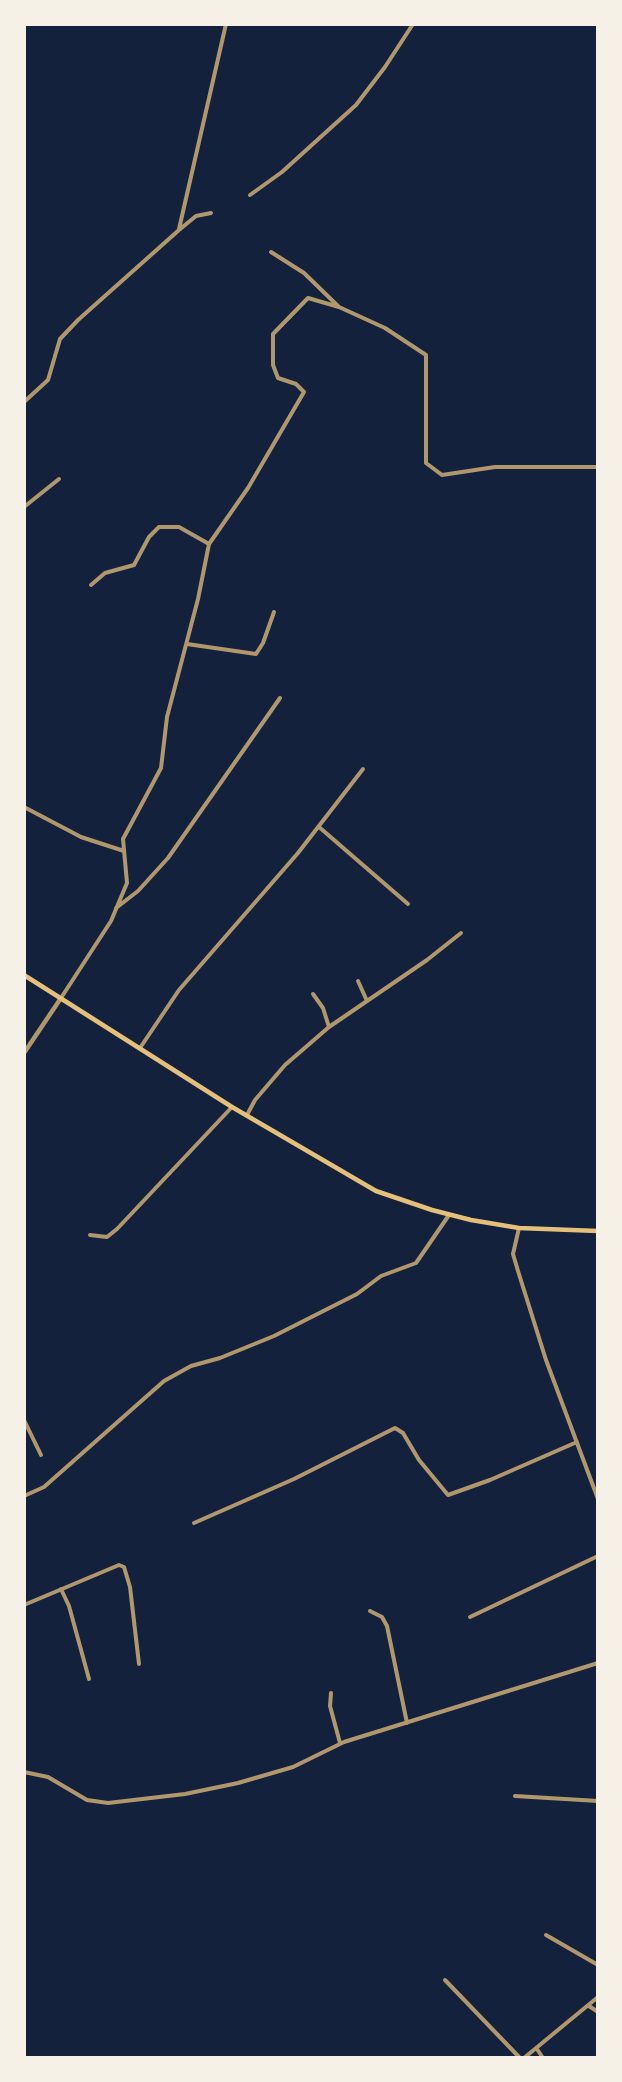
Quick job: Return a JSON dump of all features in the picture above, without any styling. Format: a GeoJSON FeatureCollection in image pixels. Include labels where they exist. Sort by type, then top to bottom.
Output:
{"type":"FeatureCollection","features":[{"type":"Feature","properties":{"kind":"main road"},"geometry":{"type":"LineString","coordinates":[[24,975],[232,1107],[376,1191],[449,1215],[519,1228],[598,1231]]}},
{"type":"Feature","properties":{"kind":"street"},"geometry":{"type":"LineString","coordinates":[[179,230],[226,24]]}},
{"type":"Feature","properties":{"kind":"street"},"geometry":{"type":"LineString","coordinates":[[250,195],[282,172],[356,105],[385,67],[412,24]]}},
{"type":"Feature","properties":{"kind":"street"},"geometry":{"type":"LineString","coordinates":[[24,402],[48,380],[60,339],[179,230],[196,216],[211,213]]}},
{"type":"Feature","properties":{"kind":"street"},"geometry":{"type":"LineString","coordinates":[[271,252],[304,273],[339,307]]}},
{"type":"Feature","properties":{"kind":"street"},"geometry":{"type":"LineString","coordinates":[[24,1053],[116,909],[127,883],[123,839],[161,768],[167,717],[187,644],[209,544],[259,471],[304,392],[296,384],[278,378],[273,365],[273,334],[308,298],[339,307],[385,328],[426,355],[426,463],[442,475],[495,467],[598,467]]}},
{"type":"Feature","properties":{"kind":"street"},"geometry":{"type":"LineString","coordinates":[[24,507],[59,479]]}},
{"type":"Feature","properties":{"kind":"street"},"geometry":{"type":"LineString","coordinates":[[92,585],[105,573],[134,565],[149,537],[159,527],[179,528],[209,544]]}},
{"type":"Feature","properties":{"kind":"street"},"geometry":{"type":"LineString","coordinates":[[187,644],[256,654],[263,643],[274,612]]}},
{"type":"Feature","properties":{"kind":"street"},"geometry":{"type":"LineString","coordinates":[[116,909],[138,891],[168,858],[280,698]]}},
{"type":"Feature","properties":{"kind":"street"},"geometry":{"type":"LineString","coordinates":[[140,1048],[179,990],[319,828],[363,769]]}},
{"type":"Feature","properties":{"kind":"street"},"geometry":{"type":"LineString","coordinates":[[24,807],[81,837],[124,851]]}},
{"type":"Feature","properties":{"kind":"street"},"geometry":{"type":"LineString","coordinates":[[319,828],[408,904]]}},
{"type":"Feature","properties":{"kind":"street"},"geometry":{"type":"LineString","coordinates":[[247,1115],[255,1100],[285,1065],[329,1026],[461,933]]}},
{"type":"Feature","properties":{"kind":"street"},"geometry":{"type":"LineString","coordinates":[[358,981],[367,1001]]}},
{"type":"Feature","properties":{"kind":"street"},"geometry":{"type":"LineString","coordinates":[[313,994],[323,1008],[329,1026]]}},
{"type":"Feature","properties":{"kind":"street"},"geometry":{"type":"LineString","coordinates":[[90,1235],[107,1237],[117,1229],[232,1107]]}},
{"type":"Feature","properties":{"kind":"street"},"geometry":{"type":"LineString","coordinates":[[24,1496],[44,1487],[164,1381],[191,1366],[220,1358],[274,1336],[357,1294],[381,1276],[416,1263],[449,1215]]}},
{"type":"Feature","properties":{"kind":"street"},"geometry":{"type":"LineString","coordinates":[[519,1228],[513,1254],[515,1262],[546,1360],[598,1499]]}},
{"type":"Feature","properties":{"kind":"street"},"geometry":{"type":"LineString","coordinates":[[24,1420],[41,1455]]}},
{"type":"Feature","properties":{"kind":"street"},"geometry":{"type":"LineString","coordinates":[[194,1523],[294,1479],[395,1428],[403,1433],[419,1460],[448,1494],[480,1484],[577,1442]]}},
{"type":"Feature","properties":{"kind":"street"},"geometry":{"type":"LineString","coordinates":[[470,1617],[598,1556]]}},
{"type":"Feature","properties":{"kind":"street"},"geometry":{"type":"LineString","coordinates":[[24,1605],[119,1565],[124,1567],[130,1587],[139,1664]]}},
{"type":"Feature","properties":{"kind":"street"},"geometry":{"type":"LineString","coordinates":[[61,1589],[69,1606],[89,1679]]}},
{"type":"Feature","properties":{"kind":"street"},"geometry":{"type":"LineString","coordinates":[[370,1611],[382,1617],[387,1626],[407,1723]]}},
{"type":"Feature","properties":{"kind":"street"},"geometry":{"type":"LineString","coordinates":[[24,1772],[48,1777],[87,1800],[108,1803],[185,1794],[238,1783],[293,1767],[340,1743],[598,1663]]}},
{"type":"Feature","properties":{"kind":"street"},"geometry":{"type":"LineString","coordinates":[[330,1693],[330,1706],[340,1743]]}},
{"type":"Feature","properties":{"kind":"street"},"geometry":{"type":"LineString","coordinates":[[515,1796],[598,1801]]}},
{"type":"Feature","properties":{"kind":"street"},"geometry":{"type":"LineString","coordinates":[[546,1935],[598,1965]]}},
{"type":"Feature","properties":{"kind":"street"},"geometry":{"type":"LineString","coordinates":[[445,1980],[519,2058]]}},
{"type":"Feature","properties":{"kind":"street"},"geometry":{"type":"LineString","coordinates":[[524,2058],[598,1998]]}},
{"type":"Feature","properties":{"kind":"street"},"geometry":{"type":"LineString","coordinates":[[589,2006],[598,2012]]}},
{"type":"Feature","properties":{"kind":"street"},"geometry":{"type":"LineString","coordinates":[[537,2049],[543,2058]]}}]}
